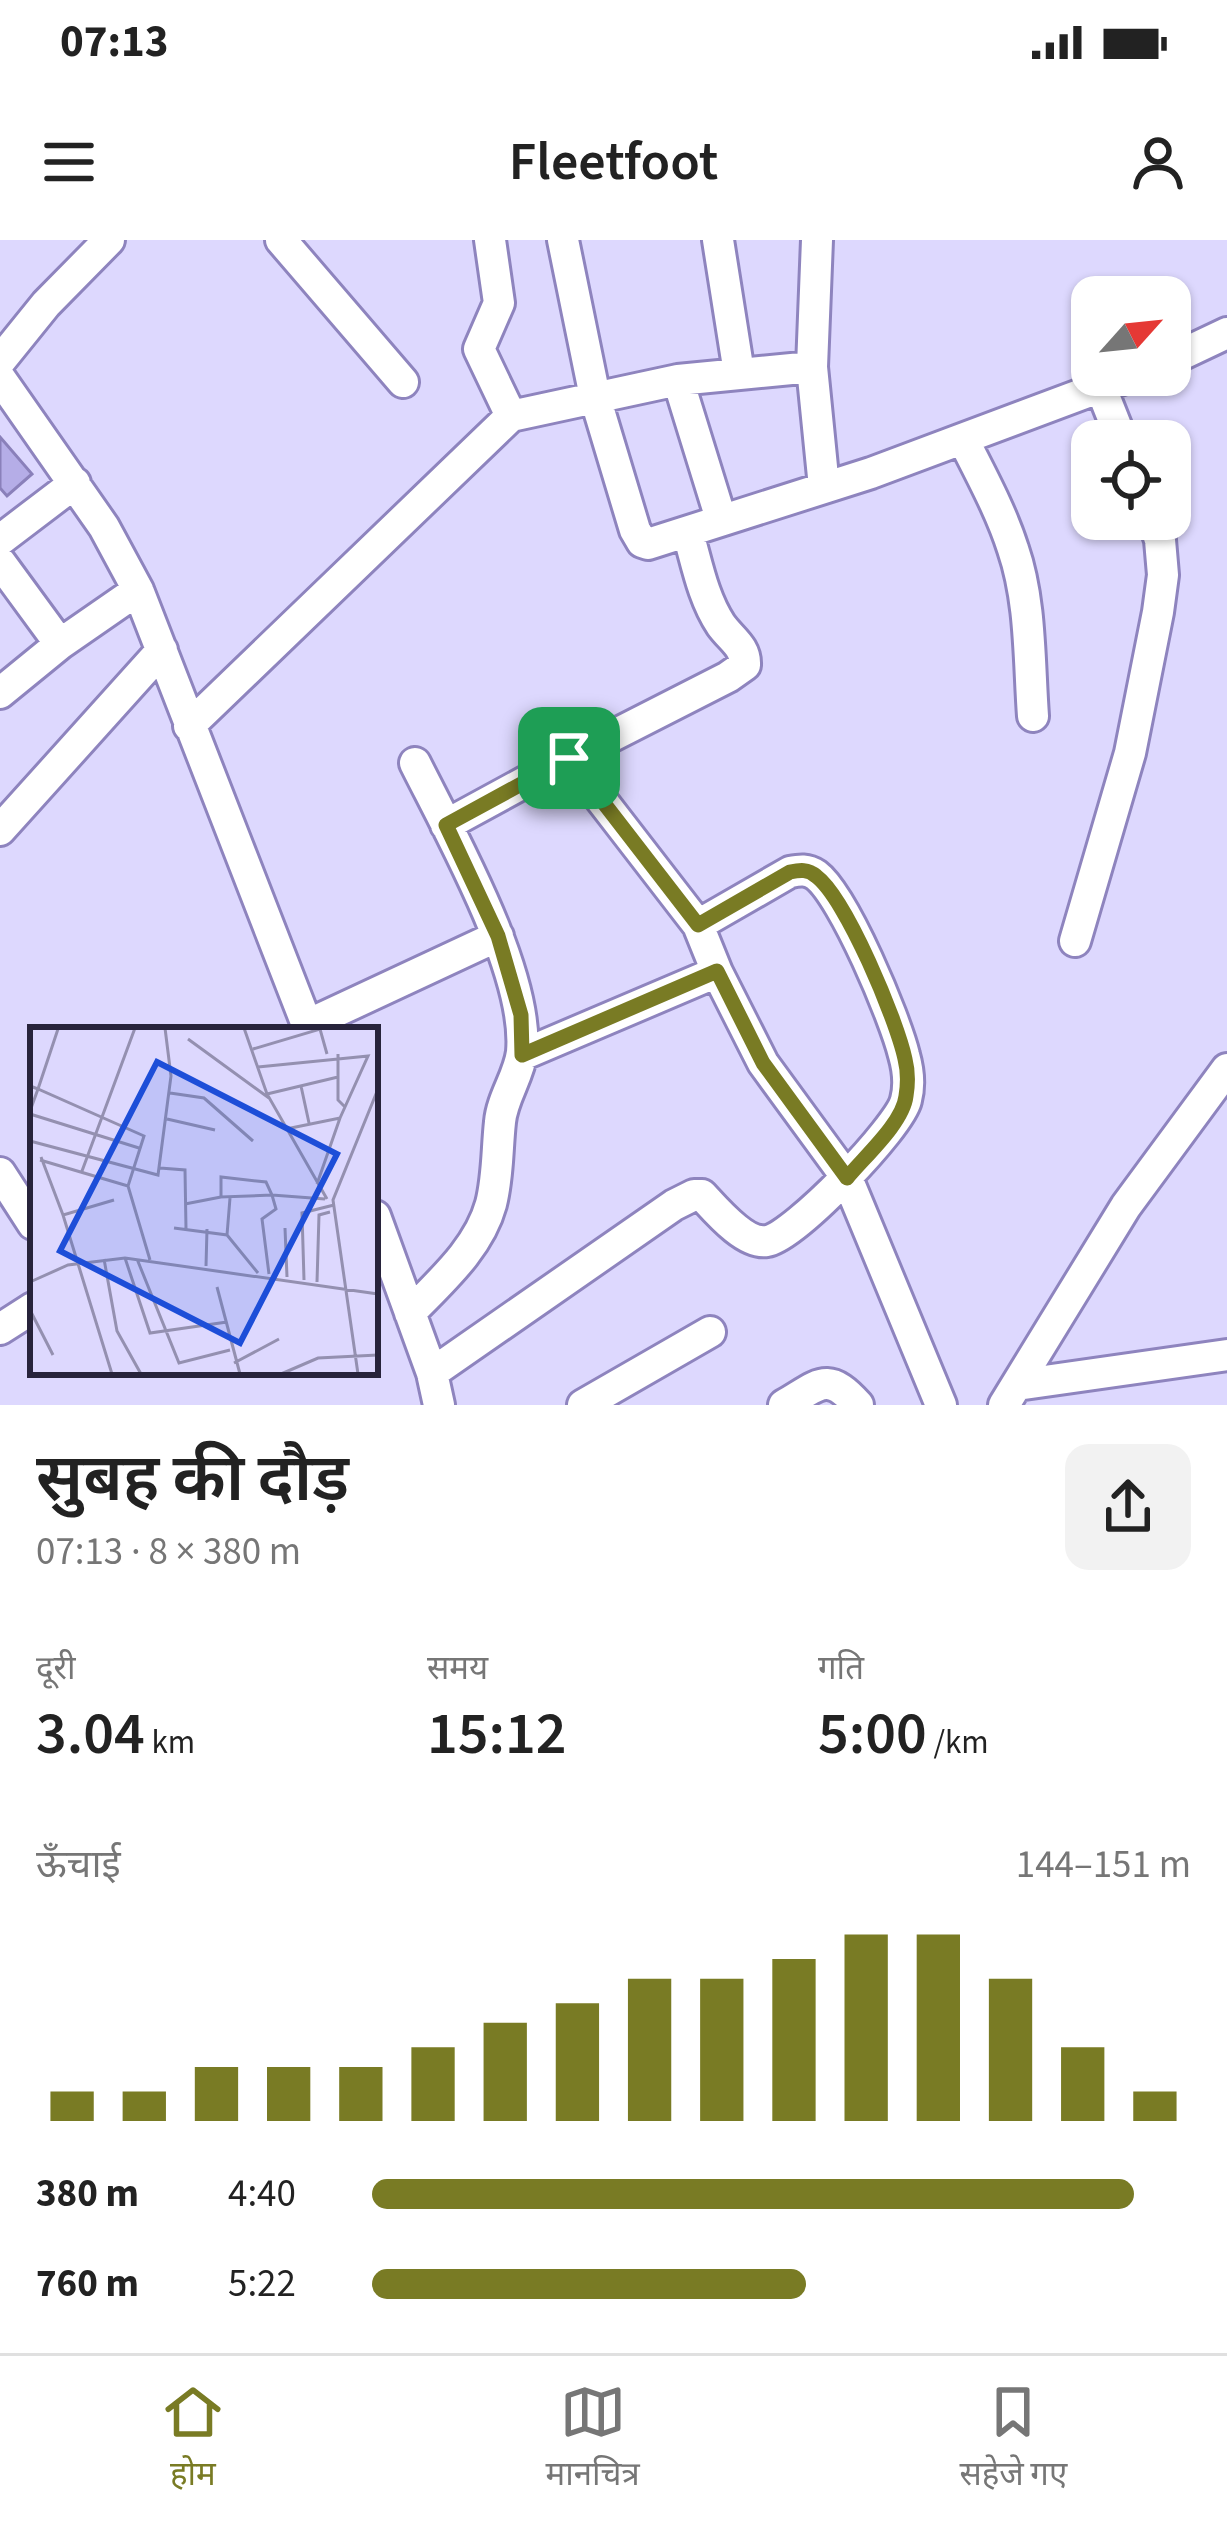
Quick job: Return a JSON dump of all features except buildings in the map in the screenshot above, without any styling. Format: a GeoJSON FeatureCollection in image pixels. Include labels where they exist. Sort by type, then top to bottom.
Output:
{"type":"FeatureCollection","features":[{"type":"Feature","properties":{"kind":"street"},"geometry":{"type":"LineString","coordinates":[[0,361],[46,304],[109,240]]}},
{"type":"Feature","properties":{"kind":"street"},"geometry":{"type":"LineString","coordinates":[[281,240],[403,382]]}},
{"type":"Feature","properties":{"kind":"street"},"geometry":{"type":"LineString","coordinates":[[490,240],[499,304],[479,349],[511,416]]}},
{"type":"Feature","properties":{"kind":"street"},"geometry":{"type":"LineString","coordinates":[[563,240],[596,398],[639,537],[648,544],[871,473],[1079,396]]}},
{"type":"Feature","properties":{"kind":"street"},"geometry":{"type":"LineString","coordinates":[[718,240],[739,373]]}},
{"type":"Feature","properties":{"kind":"street"},"geometry":{"type":"LineString","coordinates":[[817,240],[812,367],[824,488]]}},
{"type":"Feature","properties":{"kind":"street"},"geometry":{"type":"LineString","coordinates":[[1191,350],[1227,333]]}},
{"type":"Feature","properties":{"kind":"street"},"geometry":{"type":"LineString","coordinates":[[189,727],[511,416],[679,380],[812,367]]}},
{"type":"Feature","properties":{"kind":"street"},"geometry":{"type":"LineString","coordinates":[[0,378],[104,527],[139,590],[308,1027]]}},
{"type":"Feature","properties":{"kind":"street"},"geometry":{"type":"LineString","coordinates":[[679,380],[721,519]]}},
{"type":"Feature","properties":{"kind":"street"},"geometry":{"type":"LineString","coordinates":[[963,439],[1015,554],[1026,613],[1033,716]]}},
{"type":"Feature","properties":{"kind":"street"},"geometry":{"type":"LineString","coordinates":[[0,540],[75,483]]}},
{"type":"Feature","properties":{"kind":"street"},"geometry":{"type":"LineString","coordinates":[[446,825],[745,665],[742,649],[706,598],[688,533]]}},
{"type":"Feature","properties":{"kind":"street"},"geometry":{"type":"LineString","coordinates":[[1076,941],[1130,753],[1163,574],[1160,540]]}},
{"type":"Feature","properties":{"kind":"street"},"geometry":{"type":"LineString","coordinates":[[0,562],[60,644]]}},
{"type":"Feature","properties":{"kind":"street"},"geometry":{"type":"LineString","coordinates":[[0,693],[60,644],[139,590]]}},
{"type":"Feature","properties":{"kind":"street"},"geometry":{"type":"LineString","coordinates":[[0,830],[162,650]]}},
{"type":"Feature","properties":{"kind":"street"},"geometry":{"type":"LineString","coordinates":[[569,758],[698,925],[763,1063],[847,1178],[941,1405]]}},
{"type":"Feature","properties":{"kind":"street"},"geometry":{"type":"LineString","coordinates":[[410,1313],[450,1273],[481,1231],[497,1166],[500,1116],[522,1055],[521,1015],[498,936],[415,763]]}},
{"type":"Feature","properties":{"kind":"street"},"geometry":{"type":"LineString","coordinates":[[432,1373],[694,1195],[702,1196],[730,1224],[755,1240],[782,1236],[847,1178],[899,1116],[908,1080],[901,1045],[835,896],[813,873],[790,872],[698,925]]}},
{"type":"Feature","properties":{"kind":"street"},"geometry":{"type":"LineString","coordinates":[[310,1027],[498,936]]}},
{"type":"Feature","properties":{"kind":"street"},"geometry":{"type":"LineString","coordinates":[[522,1055],[717,971]]}},
{"type":"Feature","properties":{"kind":"street"},"geometry":{"type":"LineString","coordinates":[[1011,1395],[1126,1206],[1225,1076]]}},
{"type":"Feature","properties":{"kind":"street"},"geometry":{"type":"LineString","coordinates":[[0,1173],[30,1219]]}},
{"type":"Feature","properties":{"kind":"street"},"geometry":{"type":"LineString","coordinates":[[378,1224],[440,1405]]}},
{"type":"Feature","properties":{"kind":"street"},"geometry":{"type":"LineString","coordinates":[[0,1330],[30,1310]]}},
{"type":"Feature","properties":{"kind":"street"},"geometry":{"type":"LineString","coordinates":[[583,1405],[710,1332]]}},
{"type":"Feature","properties":{"kind":"street"},"geometry":{"type":"LineString","coordinates":[[1011,1395],[1227,1355]]}},
{"type":"Feature","properties":{"kind":"street"},"geometry":{"type":"LineString","coordinates":[[784,1405],[831,1382],[844,1388],[859,1405]]}},
{"type":"Feature","properties":{"kind":"route"},"geometry":{"type":"LineString","coordinates":[[569,758],[698,925],[790,872],[813,873],[835,896],[875,979],[906,1060],[908,1080],[899,1116],[847,1178],[763,1063],[717,971],[522,1055],[521,1015],[498,936],[446,825],[569,758]]}}]}
